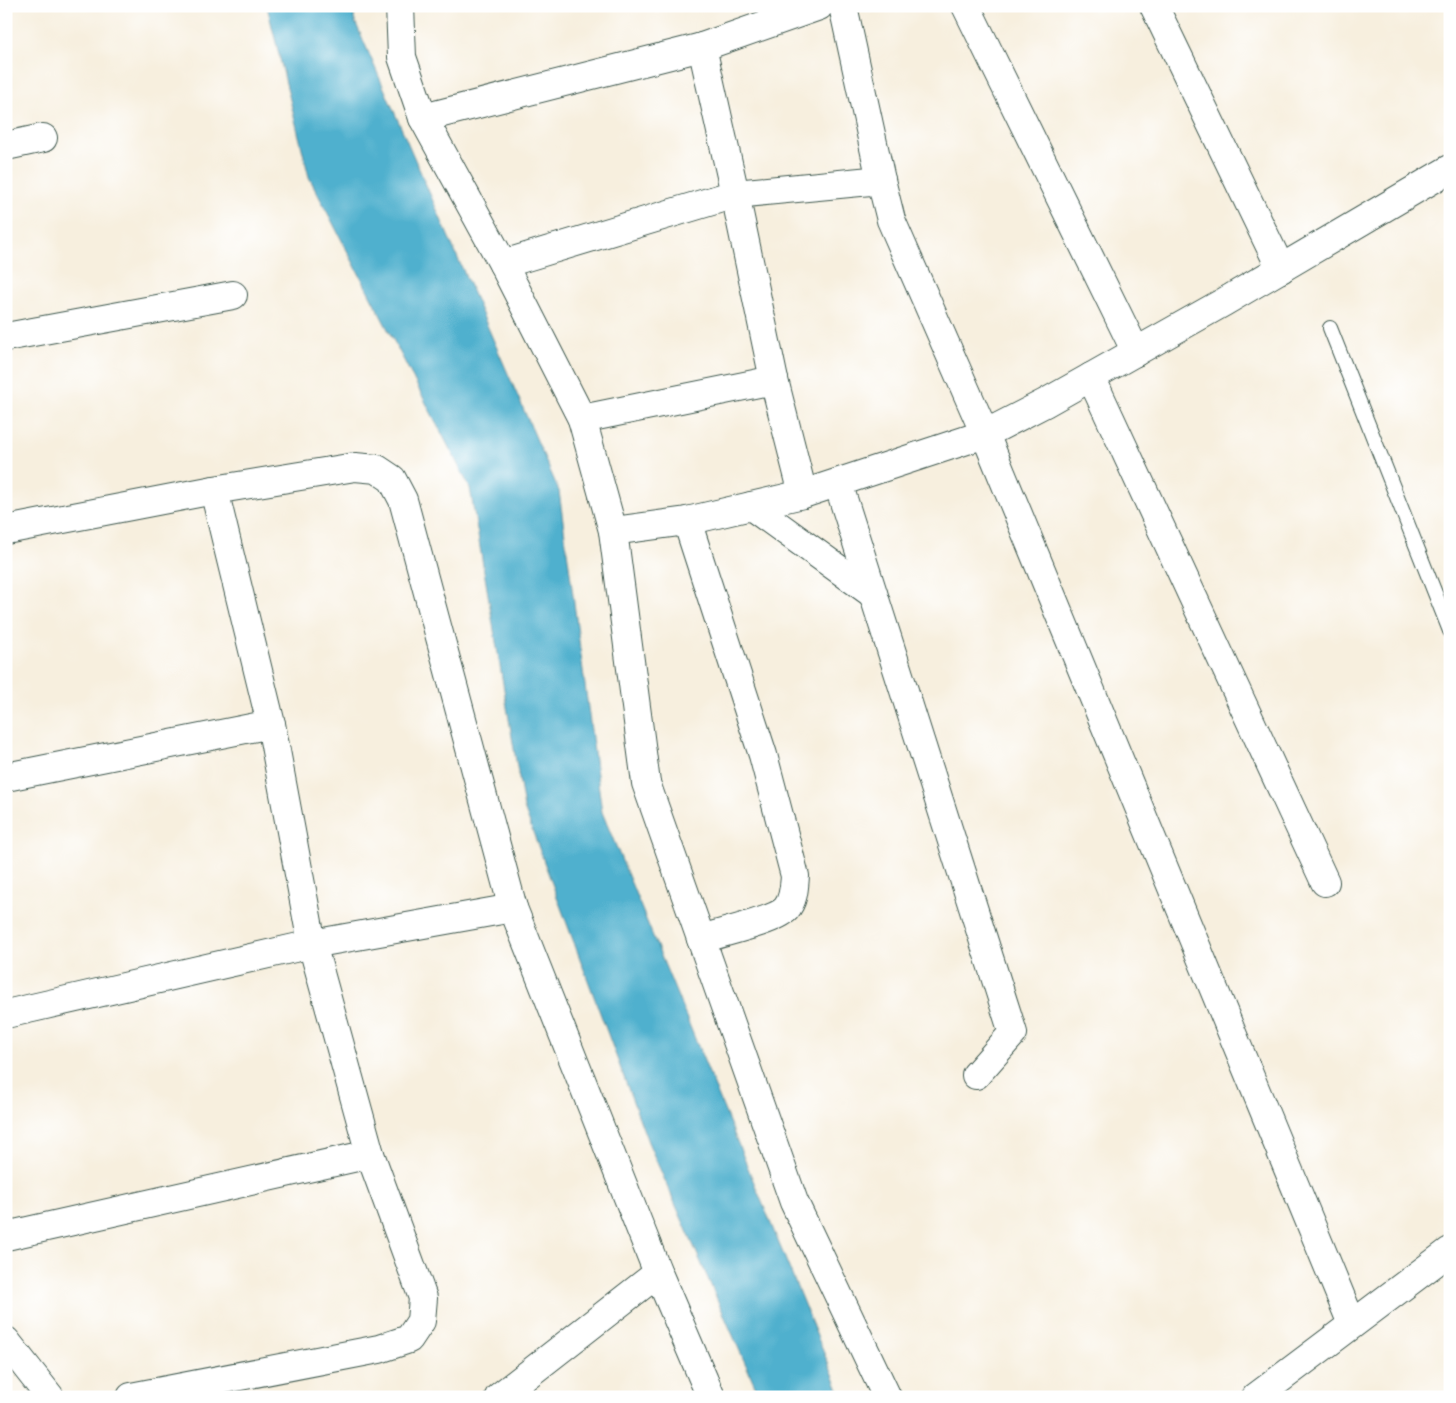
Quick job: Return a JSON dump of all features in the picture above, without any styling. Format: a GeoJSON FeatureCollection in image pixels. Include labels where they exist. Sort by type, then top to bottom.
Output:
{"type":"FeatureCollection","features":[{"type":"Feature","properties":{"kind":"street"},"geometry":{"type":"LineString","coordinates":[[400,6],[402,57],[423,118],[503,264],[582,419],[613,532],[646,783],[794,1202],[887,1397]]}},
{"type":"Feature","properties":{"kind":"street"},"geometry":{"type":"LineString","coordinates":[[423,118],[702,47],[820,6]]}},
{"type":"Feature","properties":{"kind":"street"},"geometry":{"type":"LineString","coordinates":[[843,6],[880,180],[891,220],[985,434],[1352,1324]]}},
{"type":"Feature","properties":{"kind":"street"},"geometry":{"type":"LineString","coordinates":[[966,6],[1136,352]]}},
{"type":"Feature","properties":{"kind":"street"},"geometry":{"type":"LineString","coordinates":[[1154,6],[1281,269]]}},
{"type":"Feature","properties":{"kind":"street"},"geometry":{"type":"LineString","coordinates":[[702,47],[736,194],[774,380],[803,494]]}},
{"type":"Feature","properties":{"kind":"street"},"geometry":{"type":"LineString","coordinates":[[6,146],[44,138]]}},
{"type":"Feature","properties":{"kind":"street"},"geometry":{"type":"LineString","coordinates":[[613,532],[687,521],[803,494],[985,434],[1136,352],[1450,169]]}},
{"type":"Feature","properties":{"kind":"street"},"geometry":{"type":"LineString","coordinates":[[503,264],[736,194],[880,180]]}},
{"type":"Feature","properties":{"kind":"street"},"geometry":{"type":"LineString","coordinates":[[6,337],[233,295]]}},
{"type":"Feature","properties":{"kind":"street"},"geometry":{"type":"LineString","coordinates":[[1091,377],[1325,882]]}},
{"type":"Feature","properties":{"kind":"street"},"geometry":{"type":"LineString","coordinates":[[582,419],[774,380]]}},
{"type":"Feature","properties":{"kind":"street"},"geometry":{"type":"LineString","coordinates":[[6,530],[214,490],[355,467],[377,469],[392,479],[403,500],[513,908],[658,1273],[711,1397]]}},
{"type":"Feature","properties":{"kind":"street"},"geometry":{"type":"LineString","coordinates":[[838,483],[1014,1033],[976,1076]]}},
{"type":"Feature","properties":{"kind":"street"},"geometry":{"type":"LineString","coordinates":[[131,1397],[379,1350],[409,1339],[421,1321],[422,1298],[370,1154],[312,944],[270,724],[214,490]]}},
{"type":"Feature","properties":{"kind":"street"},"geometry":{"type":"LineString","coordinates":[[751,506],[874,594]]}},
{"type":"Feature","properties":{"kind":"street"},"geometry":{"type":"LineString","coordinates":[[687,521],[764,755],[795,876],[794,894],[786,909],[774,917],[701,939]]}},
{"type":"Feature","properties":{"kind":"street"},"geometry":{"type":"LineString","coordinates":[[6,778],[270,724]]}},
{"type":"Feature","properties":{"kind":"street"},"geometry":{"type":"LineString","coordinates":[[6,1014],[312,944],[513,908]]}},
{"type":"Feature","properties":{"kind":"street"},"geometry":{"type":"LineString","coordinates":[[6,1236],[370,1154]]}},
{"type":"Feature","properties":{"kind":"street"},"geometry":{"type":"LineString","coordinates":[[1256,1397],[1450,1251]]}},
{"type":"Feature","properties":{"kind":"street"},"geometry":{"type":"LineString","coordinates":[[500,1397],[658,1273]]}},
{"type":"Feature","properties":{"kind":"street"},"geometry":{"type":"LineString","coordinates":[[6,1341],[50,1397]]}},
{"type":"Feature","properties":{"kind":"lane"},"geometry":{"type":"LineString","coordinates":[[1330,328],[1450,631]]}},
{"type":"Feature","properties":{"kind":"water"},"geometry":{"type":"Polygon","coordinates":[[[267,6],[355,6],[354,19],[559,491],[602,812],[842,1397],[760,1397],[648,1142],[524,808],[470,488],[309,177],[267,6]]]}}]}
